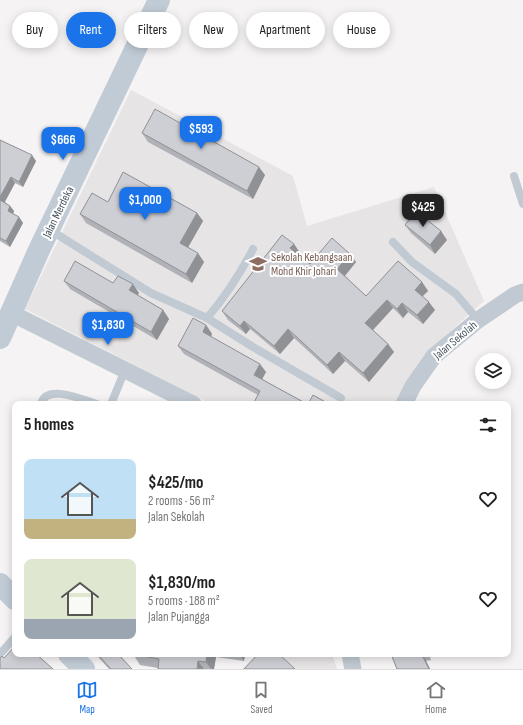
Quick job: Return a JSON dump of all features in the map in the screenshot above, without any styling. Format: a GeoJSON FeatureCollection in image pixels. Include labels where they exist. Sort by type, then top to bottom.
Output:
{"type":"FeatureCollection","features":[{"type":"Feature","properties":{"kind":"street","name":"Jalan Merdeka"},"geometry":{"type":"LineString","coordinates":[[0,338],[49,230],[159,0]]}},
{"type":"Feature","properties":{"kind":"street","name":"Jalan Sekolah"},"geometry":{"type":"LineString","coordinates":[[406,401],[413,386],[434,356],[478,320],[515,295],[523,292]]}},
{"type":"Feature","properties":{"kind":"street"},"geometry":{"type":"LineString","coordinates":[[11,313],[187,401]]}},
{"type":"Feature","properties":{"kind":"street"},"geometry":{"type":"LineString","coordinates":[[72,657],[84,669]]}},
{"type":"Feature","properties":{"kind":"street"},"geometry":{"type":"LineString","coordinates":[[351,657],[353,669]]}},
{"type":"Feature","properties":{"kind":"lane"},"geometry":{"type":"LineString","coordinates":[[514,176],[523,204]]}},
{"type":"Feature","properties":{"kind":"lane"},"geometry":{"type":"LineString","coordinates":[[49,230],[151,293],[207,318],[253,347],[341,398]]}},
{"type":"Feature","properties":{"kind":"lane"},"geometry":{"type":"LineString","coordinates":[[393,242],[412,262],[456,294],[478,320]]}},
{"type":"Feature","properties":{"kind":"lane"},"geometry":{"type":"LineString","coordinates":[[207,318],[223,299],[254,249]]}},
{"type":"Feature","properties":{"kind":"lane"},"geometry":{"type":"LineString","coordinates":[[112,401],[125,370]]}},
{"type":"Feature","properties":{"kind":"lane"},"geometry":{"type":"LineString","coordinates":[[42,401],[48,394],[56,393],[86,401]]}},
{"type":"Feature","properties":{"kind":"lane"},"geometry":{"type":"LineString","coordinates":[[0,654],[12,640]]}},
{"type":"Feature","properties":{"kind":"shaded area","name":"Sekolah Kebangsaan Mohd Khir Johari"},"geometry":{"type":"Polygon","coordinates":[[[131,90],[293,176],[307,226],[434,187],[484,301],[436,344],[398,401],[205,401],[25,309],[131,90]]]}},
{"type":"Feature","properties":{"kind":"shaded area"},"geometry":{"type":"Polygon","coordinates":[[[255,657],[333,657],[337,669],[242,669],[255,657]]]}},
{"type":"Feature","properties":{"kind":"building"},"geometry":{"type":"Polygon","coordinates":[[[155,109],[259,167],[247,191],[142,133],[155,109]]]}},
{"type":"Feature","properties":{"kind":"building"},"geometry":{"type":"Polygon","coordinates":[[[0,140],[32,155],[19,182],[11,177],[0,197],[0,140]]]}},
{"type":"Feature","properties":{"kind":"building"},"geometry":{"type":"Polygon","coordinates":[[[123,172],[197,213],[180,243],[198,253],[186,274],[80,214],[92,193],[108,202],[123,172]]]}},
{"type":"Feature","properties":{"kind":"building"},"geometry":{"type":"Polygon","coordinates":[[[0,200],[10,206],[8,211],[19,217],[6,241],[0,238],[0,200]]]}},
{"type":"Feature","properties":{"kind":"building"},"geometry":{"type":"Polygon","coordinates":[[[416,211],[441,231],[430,245],[405,225],[416,211]]]}},
{"type":"Feature","properties":{"kind":"building"},"geometry":{"type":"Polygon","coordinates":[[[282,235],[294,244],[290,248],[310,264],[332,238],[350,254],[337,269],[366,296],[398,261],[422,282],[415,290],[429,302],[417,315],[402,303],[397,309],[387,300],[365,323],[388,344],[363,373],[339,352],[327,365],[288,329],[274,346],[244,321],[240,326],[222,311],[282,235]]]}},
{"type":"Feature","properties":{"kind":"building"},"geometry":{"type":"Polygon","coordinates":[[[75,261],[113,283],[118,276],[133,284],[129,290],[163,310],[151,332],[64,281],[75,261]]]}},
{"type":"Feature","properties":{"kind":"building"},"geometry":{"type":"Polygon","coordinates":[[[193,318],[206,325],[203,332],[260,364],[254,375],[302,401],[255,401],[260,391],[178,346],[193,318]]]}},
{"type":"Feature","properties":{"kind":"building"},"geometry":{"type":"Polygon","coordinates":[[[313,395],[324,401],[310,401],[313,395]]]}},
{"type":"Feature","properties":{"kind":"building"},"geometry":{"type":"Polygon","coordinates":[[[12,649],[12,657],[39,657],[53,669],[0,669],[0,658],[2,656],[4,658],[12,649]]]}},
{"type":"Feature","properties":{"kind":"building"},"geometry":{"type":"Polygon","coordinates":[[[100,657],[121,657],[132,669],[111,669],[100,657]]]}},
{"type":"Feature","properties":{"kind":"building"},"geometry":{"type":"Polygon","coordinates":[[[149,657],[207,657],[206,662],[198,661],[197,669],[158,669],[159,659],[149,657]]]}},
{"type":"Feature","properties":{"kind":"building"},"geometry":{"type":"Polygon","coordinates":[[[255,657],[282,657],[295,669],[244,669],[255,657]]]}},
{"type":"Feature","properties":{"kind":"building"},"geometry":{"type":"Polygon","coordinates":[[[392,657],[423,657],[429,669],[397,669],[392,657]]]}},
{"type":"Feature","properties":{"kind":"place","name":"Sekolah Kebangsaan Mohd Khir Johari"},"geometry":{"type":"Point","coordinates":[258,264]}}]}
